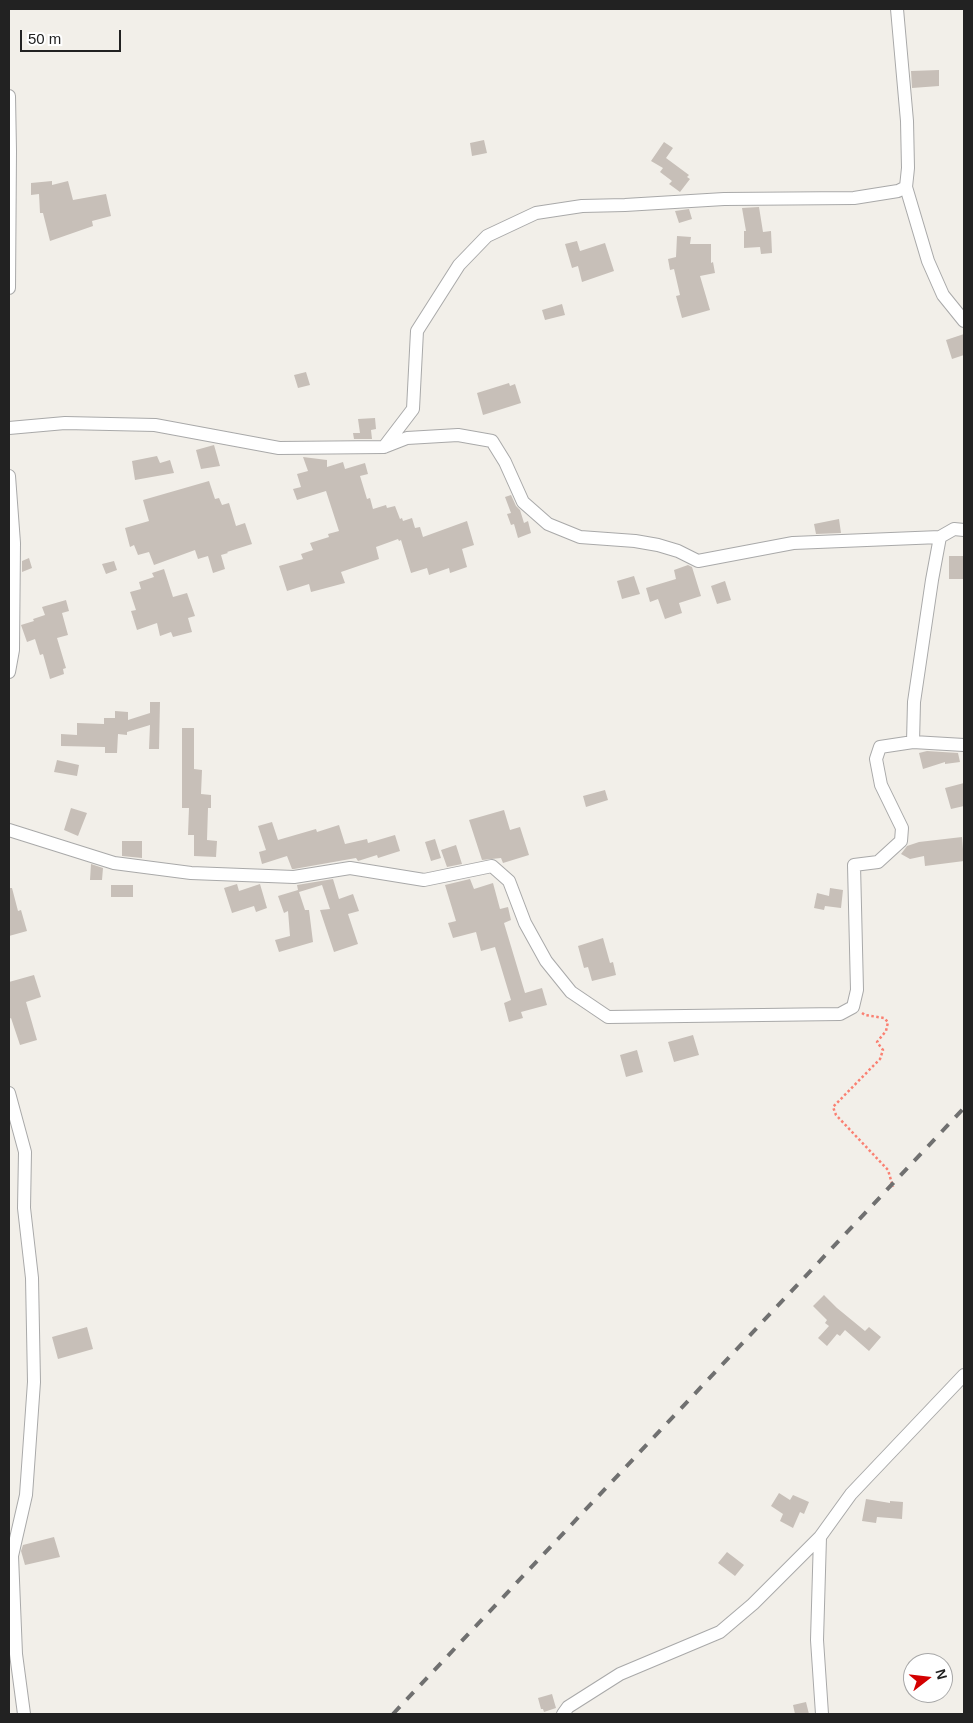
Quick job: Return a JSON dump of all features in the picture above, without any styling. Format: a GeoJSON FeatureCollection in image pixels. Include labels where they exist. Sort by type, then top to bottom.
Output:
{"type":"FeatureCollection","features":[{"type":"Feature","properties":{"kind":"street"},"geometry":{"type":"LineString","coordinates":[[897,9],[907,121],[908,168],[906,186],[928,261],[943,295],[964,321]]}},
{"type":"Feature","properties":{"kind":"street"},"geometry":{"type":"LineString","coordinates":[[9,96],[9,288]]}},
{"type":"Feature","properties":{"kind":"street"},"geometry":{"type":"LineString","coordinates":[[384,447],[413,409],[417,331],[459,265],[487,236],[536,213],[582,206],[724,199],[854,198],[898,191],[906,186]]}},
{"type":"Feature","properties":{"kind":"street"},"geometry":{"type":"LineString","coordinates":[[9,428],[65,423],[155,425],[279,448],[384,447],[407,438],[458,434],[492,441],[505,462],[523,502],[548,524],[580,537],[634,541],[658,546],[678,551],[698,561],[793,543],[940,537],[954,528],[964,530]]}},
{"type":"Feature","properties":{"kind":"street"},"geometry":{"type":"LineString","coordinates":[[9,476],[14,543],[12,650],[9,672]]}},
{"type":"Feature","properties":{"kind":"street"},"geometry":{"type":"LineString","coordinates":[[913,742],[914,702],[940,537]]}},
{"type":"Feature","properties":{"kind":"street"},"geometry":{"type":"LineString","coordinates":[[9,830],[114,863],[191,873],[294,877],[350,868],[424,880],[492,866],[509,881],[525,923],[546,962],[571,992],[608,1017],[840,1014],[852,1007],[857,990],[854,866],[878,862],[901,841],[902,828],[881,785],[876,759],[880,748],[913,742],[964,745]]}},
{"type":"Feature","properties":{"kind":"street"},"geometry":{"type":"LineString","coordinates":[[9,1093],[25,1152],[24,1208],[32,1278],[34,1354],[34,1382],[26,1495],[12,1556],[16,1654],[24,1714]]}},
{"type":"Feature","properties":{"kind":"street"},"geometry":{"type":"LineString","coordinates":[[562,1714],[568,1706],[620,1674],[720,1632],[753,1604],[820,1537],[851,1494],[964,1375]]}},
{"type":"Feature","properties":{"kind":"street"},"geometry":{"type":"LineString","coordinates":[[820,1537],[817,1640],[822,1714]]}},
{"type":"Feature","properties":{"kind":"path"},"geometry":{"type":"LineString","coordinates":[[852,1007],[865,1015],[884,1018],[888,1022],[886,1030],[877,1042],[883,1050],[880,1059],[833,1107],[836,1115],[888,1170],[893,1187]]}},
{"type":"Feature","properties":{"kind":"building"},"geometry":{"type":"Polygon","coordinates":[[[939,70],[939,86],[912,88],[911,71],[939,70]]]}},
{"type":"Feature","properties":{"kind":"building"},"geometry":{"type":"Polygon","coordinates":[[[484,140],[487,153],[472,156],[470,143],[484,140]]]}},
{"type":"Feature","properties":{"kind":"building"},"geometry":{"type":"Polygon","coordinates":[[[664,142],[673,148],[666,158],[689,175],[687,177],[690,179],[680,192],[669,184],[672,181],[660,172],[663,168],[651,161],[664,142]]]}},
{"type":"Feature","properties":{"kind":"building"},"geometry":{"type":"Polygon","coordinates":[[[52,181],[52,185],[68,181],[73,200],[106,194],[111,216],[92,221],[93,226],[50,241],[43,213],[40,213],[39,194],[31,195],[31,183],[52,181]]]}},
{"type":"Feature","properties":{"kind":"building"},"geometry":{"type":"Polygon","coordinates":[[[759,207],[763,232],[771,231],[772,253],[761,254],[760,247],[744,248],[744,231],[746,231],[742,208],[759,207]]]}},
{"type":"Feature","properties":{"kind":"building"},"geometry":{"type":"Polygon","coordinates":[[[689,209],[692,219],[679,223],[675,211],[689,209]]]}},
{"type":"Feature","properties":{"kind":"building"},"geometry":{"type":"Polygon","coordinates":[[[677,236],[691,237],[690,244],[711,244],[711,263],[713,262],[715,273],[700,276],[710,310],[682,318],[676,296],[680,295],[674,269],[670,270],[668,259],[676,257],[677,236]]]}},
{"type":"Feature","properties":{"kind":"building"},"geometry":{"type":"Polygon","coordinates":[[[577,241],[580,251],[605,243],[614,271],[582,282],[578,266],[572,268],[565,244],[577,241]]]}},
{"type":"Feature","properties":{"kind":"building"},"geometry":{"type":"Polygon","coordinates":[[[562,304],[565,315],[545,320],[542,310],[562,304]]]}},
{"type":"Feature","properties":{"kind":"building"},"geometry":{"type":"Polygon","coordinates":[[[964,334],[964,355],[952,359],[946,340],[964,334]]]}},
{"type":"Feature","properties":{"kind":"building"},"geometry":{"type":"Polygon","coordinates":[[[306,372],[310,385],[298,388],[294,375],[306,372]]]}},
{"type":"Feature","properties":{"kind":"building"},"geometry":{"type":"Polygon","coordinates":[[[509,383],[510,386],[515,384],[521,403],[483,415],[477,393],[509,383]]]}},
{"type":"Feature","properties":{"kind":"building"},"geometry":{"type":"Polygon","coordinates":[[[375,418],[376,429],[371,430],[372,439],[354,439],[353,433],[360,433],[358,419],[375,418]]]}},
{"type":"Feature","properties":{"kind":"building"},"geometry":{"type":"Polygon","coordinates":[[[214,445],[220,466],[201,469],[196,450],[214,445]]]}},
{"type":"Feature","properties":{"kind":"building"},"geometry":{"type":"Polygon","coordinates":[[[157,456],[160,463],[170,460],[174,473],[135,480],[132,461],[157,456]]]}},
{"type":"Feature","properties":{"kind":"building"},"geometry":{"type":"Polygon","coordinates":[[[303,457],[327,460],[327,467],[343,462],[345,469],[365,463],[368,474],[360,476],[367,499],[370,498],[373,509],[386,505],[387,508],[395,506],[400,519],[402,518],[403,521],[412,518],[415,528],[420,527],[423,537],[467,521],[474,545],[462,549],[467,567],[450,573],[449,568],[429,575],[427,568],[411,573],[401,540],[399,541],[398,539],[376,547],[379,559],[341,572],[345,583],[311,592],[309,584],[287,591],[279,566],[303,559],[301,554],[313,550],[310,543],[329,537],[328,534],[339,531],[326,491],[297,500],[293,489],[301,487],[297,474],[308,471],[303,457]]]}},
{"type":"Feature","properties":{"kind":"building"},"geometry":{"type":"Polygon","coordinates":[[[209,481],[215,499],[219,498],[222,505],[229,503],[236,526],[245,523],[252,544],[221,555],[225,569],[213,573],[208,556],[198,559],[195,550],[154,565],[149,552],[138,555],[134,545],[130,547],[125,528],[149,521],[143,500],[209,481]]]}},
{"type":"Feature","properties":{"kind":"building"},"geometry":{"type":"Polygon","coordinates":[[[511,495],[520,510],[524,523],[528,521],[531,533],[518,538],[514,524],[511,525],[507,514],[511,513],[505,497],[511,495]]]}},
{"type":"Feature","properties":{"kind":"building"},"geometry":{"type":"Polygon","coordinates":[[[839,519],[841,533],[816,534],[814,524],[839,519]]]}},
{"type":"Feature","properties":{"kind":"building"},"geometry":{"type":"Polygon","coordinates":[[[949,556],[964,556],[964,579],[949,579],[949,556]]]}},
{"type":"Feature","properties":{"kind":"building"},"geometry":{"type":"Polygon","coordinates":[[[29,558],[32,568],[22,572],[22,561],[29,558]]]}},
{"type":"Feature","properties":{"kind":"building"},"geometry":{"type":"Polygon","coordinates":[[[114,561],[117,570],[106,574],[102,564],[114,561]]]}},
{"type":"Feature","properties":{"kind":"building"},"geometry":{"type":"Polygon","coordinates":[[[688,565],[692,567],[701,596],[679,603],[682,613],[665,619],[658,599],[650,602],[646,588],[676,579],[674,570],[688,565]]]}},
{"type":"Feature","properties":{"kind":"building"},"geometry":{"type":"Polygon","coordinates":[[[164,569],[173,597],[187,593],[195,616],[188,618],[192,632],[173,637],[171,632],[160,636],[157,623],[137,630],[131,611],[136,610],[130,592],[141,589],[139,582],[154,577],[152,573],[164,569]]]}},
{"type":"Feature","properties":{"kind":"building"},"geometry":{"type":"Polygon","coordinates":[[[634,576],[640,594],[622,599],[617,581],[634,576]]]}},
{"type":"Feature","properties":{"kind":"building"},"geometry":{"type":"Polygon","coordinates":[[[725,581],[731,600],[717,604],[711,586],[725,581]]]}},
{"type":"Feature","properties":{"kind":"building"},"geometry":{"type":"Polygon","coordinates":[[[66,600],[69,611],[62,613],[68,635],[57,638],[66,668],[63,669],[64,674],[50,679],[43,654],[40,655],[35,639],[27,642],[21,625],[45,615],[42,607],[66,600]]]}},
{"type":"Feature","properties":{"kind":"building"},"geometry":{"type":"Polygon","coordinates":[[[150,702],[160,702],[159,749],[149,749],[150,725],[127,732],[127,735],[118,734],[117,753],[105,753],[105,747],[61,746],[61,734],[77,735],[77,723],[104,724],[104,718],[115,718],[115,711],[128,712],[128,720],[150,713],[150,702]]]}},
{"type":"Feature","properties":{"kind":"building"},"geometry":{"type":"Polygon","coordinates":[[[182,728],[194,728],[194,769],[202,770],[201,794],[211,795],[211,808],[208,808],[207,840],[217,841],[216,857],[194,856],[194,835],[188,835],[189,808],[182,808],[182,728]]]}},
{"type":"Feature","properties":{"kind":"building"},"geometry":{"type":"Polygon","coordinates":[[[927,751],[958,753],[960,762],[945,764],[945,762],[923,769],[919,753],[927,751]]]}},
{"type":"Feature","properties":{"kind":"building"},"geometry":{"type":"Polygon","coordinates":[[[57,760],[79,765],[77,776],[54,772],[57,760]]]}},
{"type":"Feature","properties":{"kind":"building"},"geometry":{"type":"Polygon","coordinates":[[[964,783],[964,806],[951,809],[945,788],[964,783]]]}},
{"type":"Feature","properties":{"kind":"building"},"geometry":{"type":"Polygon","coordinates":[[[605,790],[608,800],[586,807],[583,796],[605,790]]]}},
{"type":"Feature","properties":{"kind":"building"},"geometry":{"type":"Polygon","coordinates":[[[71,808],[87,813],[78,836],[64,830],[71,808]]]}},
{"type":"Feature","properties":{"kind":"building"},"geometry":{"type":"Polygon","coordinates":[[[504,810],[510,830],[520,827],[529,855],[503,863],[501,858],[482,860],[469,820],[504,810]]]}},
{"type":"Feature","properties":{"kind":"building"},"geometry":{"type":"Polygon","coordinates":[[[272,822],[278,840],[316,829],[317,832],[339,825],[345,844],[367,839],[368,843],[395,835],[400,851],[378,858],[377,855],[358,861],[356,858],[294,869],[292,869],[287,856],[262,864],[259,852],[266,850],[258,826],[272,822]]]}},
{"type":"Feature","properties":{"kind":"building"},"geometry":{"type":"Polygon","coordinates":[[[962,837],[964,861],[925,866],[924,856],[910,859],[901,854],[907,846],[919,842],[962,837]]]}},
{"type":"Feature","properties":{"kind":"building"},"geometry":{"type":"Polygon","coordinates":[[[435,839],[441,858],[431,861],[425,842],[435,839]]]}},
{"type":"Feature","properties":{"kind":"building"},"geometry":{"type":"Polygon","coordinates":[[[122,841],[142,841],[142,858],[122,856],[122,841]]]}},
{"type":"Feature","properties":{"kind":"building"},"geometry":{"type":"Polygon","coordinates":[[[456,845],[462,864],[447,867],[441,850],[456,845]]]}},
{"type":"Feature","properties":{"kind":"building"},"geometry":{"type":"Polygon","coordinates":[[[91,864],[103,868],[102,880],[90,880],[91,864]]]}},
{"type":"Feature","properties":{"kind":"building"},"geometry":{"type":"Polygon","coordinates":[[[333,879],[339,899],[353,894],[359,911],[348,914],[358,944],[334,952],[320,910],[330,909],[322,885],[299,892],[305,910],[309,910],[313,942],[279,952],[275,940],[290,936],[288,911],[284,913],[278,896],[298,890],[297,885],[333,879]]]}},
{"type":"Feature","properties":{"kind":"building"},"geometry":{"type":"Polygon","coordinates":[[[470,879],[474,889],[493,883],[500,909],[508,907],[511,920],[504,923],[525,993],[542,988],[547,1005],[521,1012],[523,1018],[509,1022],[504,1003],[511,1000],[495,947],[481,951],[476,932],[453,938],[448,923],[456,921],[445,885],[470,879]]]}},
{"type":"Feature","properties":{"kind":"building"},"geometry":{"type":"Polygon","coordinates":[[[237,884],[239,891],[260,884],[267,908],[256,912],[254,906],[232,913],[224,888],[237,884]]]}},
{"type":"Feature","properties":{"kind":"building"},"geometry":{"type":"Polygon","coordinates":[[[111,885],[133,885],[133,897],[111,897],[111,885]]]}},
{"type":"Feature","properties":{"kind":"building"},"geometry":{"type":"Polygon","coordinates":[[[9,888],[12,888],[18,911],[21,910],[27,931],[9,936],[9,888]]]}},
{"type":"Feature","properties":{"kind":"building"},"geometry":{"type":"Polygon","coordinates":[[[830,888],[843,890],[841,908],[825,906],[824,910],[814,908],[817,893],[829,896],[830,888]]]}},
{"type":"Feature","properties":{"kind":"building"},"geometry":{"type":"Polygon","coordinates":[[[603,938],[610,963],[613,962],[616,975],[592,981],[588,967],[584,968],[578,946],[603,938]]]}},
{"type":"Feature","properties":{"kind":"building"},"geometry":{"type":"Polygon","coordinates":[[[34,975],[41,997],[26,1002],[37,1040],[20,1045],[11,1018],[9,1019],[9,982],[34,975]]]}},
{"type":"Feature","properties":{"kind":"building"},"geometry":{"type":"Polygon","coordinates":[[[693,1035],[699,1055],[674,1062],[668,1042],[693,1035]]]}},
{"type":"Feature","properties":{"kind":"building"},"geometry":{"type":"Polygon","coordinates":[[[637,1050],[643,1072],[626,1077],[620,1055],[637,1050]]]}},
{"type":"Feature","properties":{"kind":"building"},"geometry":{"type":"Polygon","coordinates":[[[824,1295],[865,1331],[869,1327],[881,1337],[869,1351],[845,1330],[840,1336],[837,1334],[827,1346],[818,1338],[829,1326],[825,1323],[827,1320],[813,1306],[824,1295]]]}},
{"type":"Feature","properties":{"kind":"building"},"geometry":{"type":"Polygon","coordinates":[[[87,1327],[93,1349],[58,1359],[52,1337],[87,1327]]]}},
{"type":"Feature","properties":{"kind":"building"},"geometry":{"type":"Polygon","coordinates":[[[779,1493],[790,1500],[793,1495],[809,1502],[804,1514],[800,1512],[793,1528],[780,1521],[783,1514],[771,1506],[779,1493]]]}},
{"type":"Feature","properties":{"kind":"building"},"geometry":{"type":"Polygon","coordinates":[[[866,1499],[890,1503],[890,1501],[903,1502],[902,1519],[877,1517],[876,1523],[862,1521],[866,1499]]]}},
{"type":"Feature","properties":{"kind":"building"},"geometry":{"type":"Polygon","coordinates":[[[54,1537],[60,1557],[25,1565],[21,1551],[23,1545],[54,1537]]]}},
{"type":"Feature","properties":{"kind":"building"},"geometry":{"type":"Polygon","coordinates":[[[727,1552],[744,1565],[735,1576],[718,1563],[727,1552]]]}},
{"type":"Feature","properties":{"kind":"building"},"geometry":{"type":"Polygon","coordinates":[[[552,1694],[556,1708],[544,1712],[541,1709],[538,1698],[552,1694]]]}},
{"type":"Feature","properties":{"kind":"building"},"geometry":{"type":"Polygon","coordinates":[[[806,1702],[809,1714],[795,1714],[793,1705],[806,1702]]]}},
{"type":"Feature","properties":{"kind":"railway"},"geometry":{"type":"LineString","coordinates":[[393,1714],[964,1108]]}}]}
